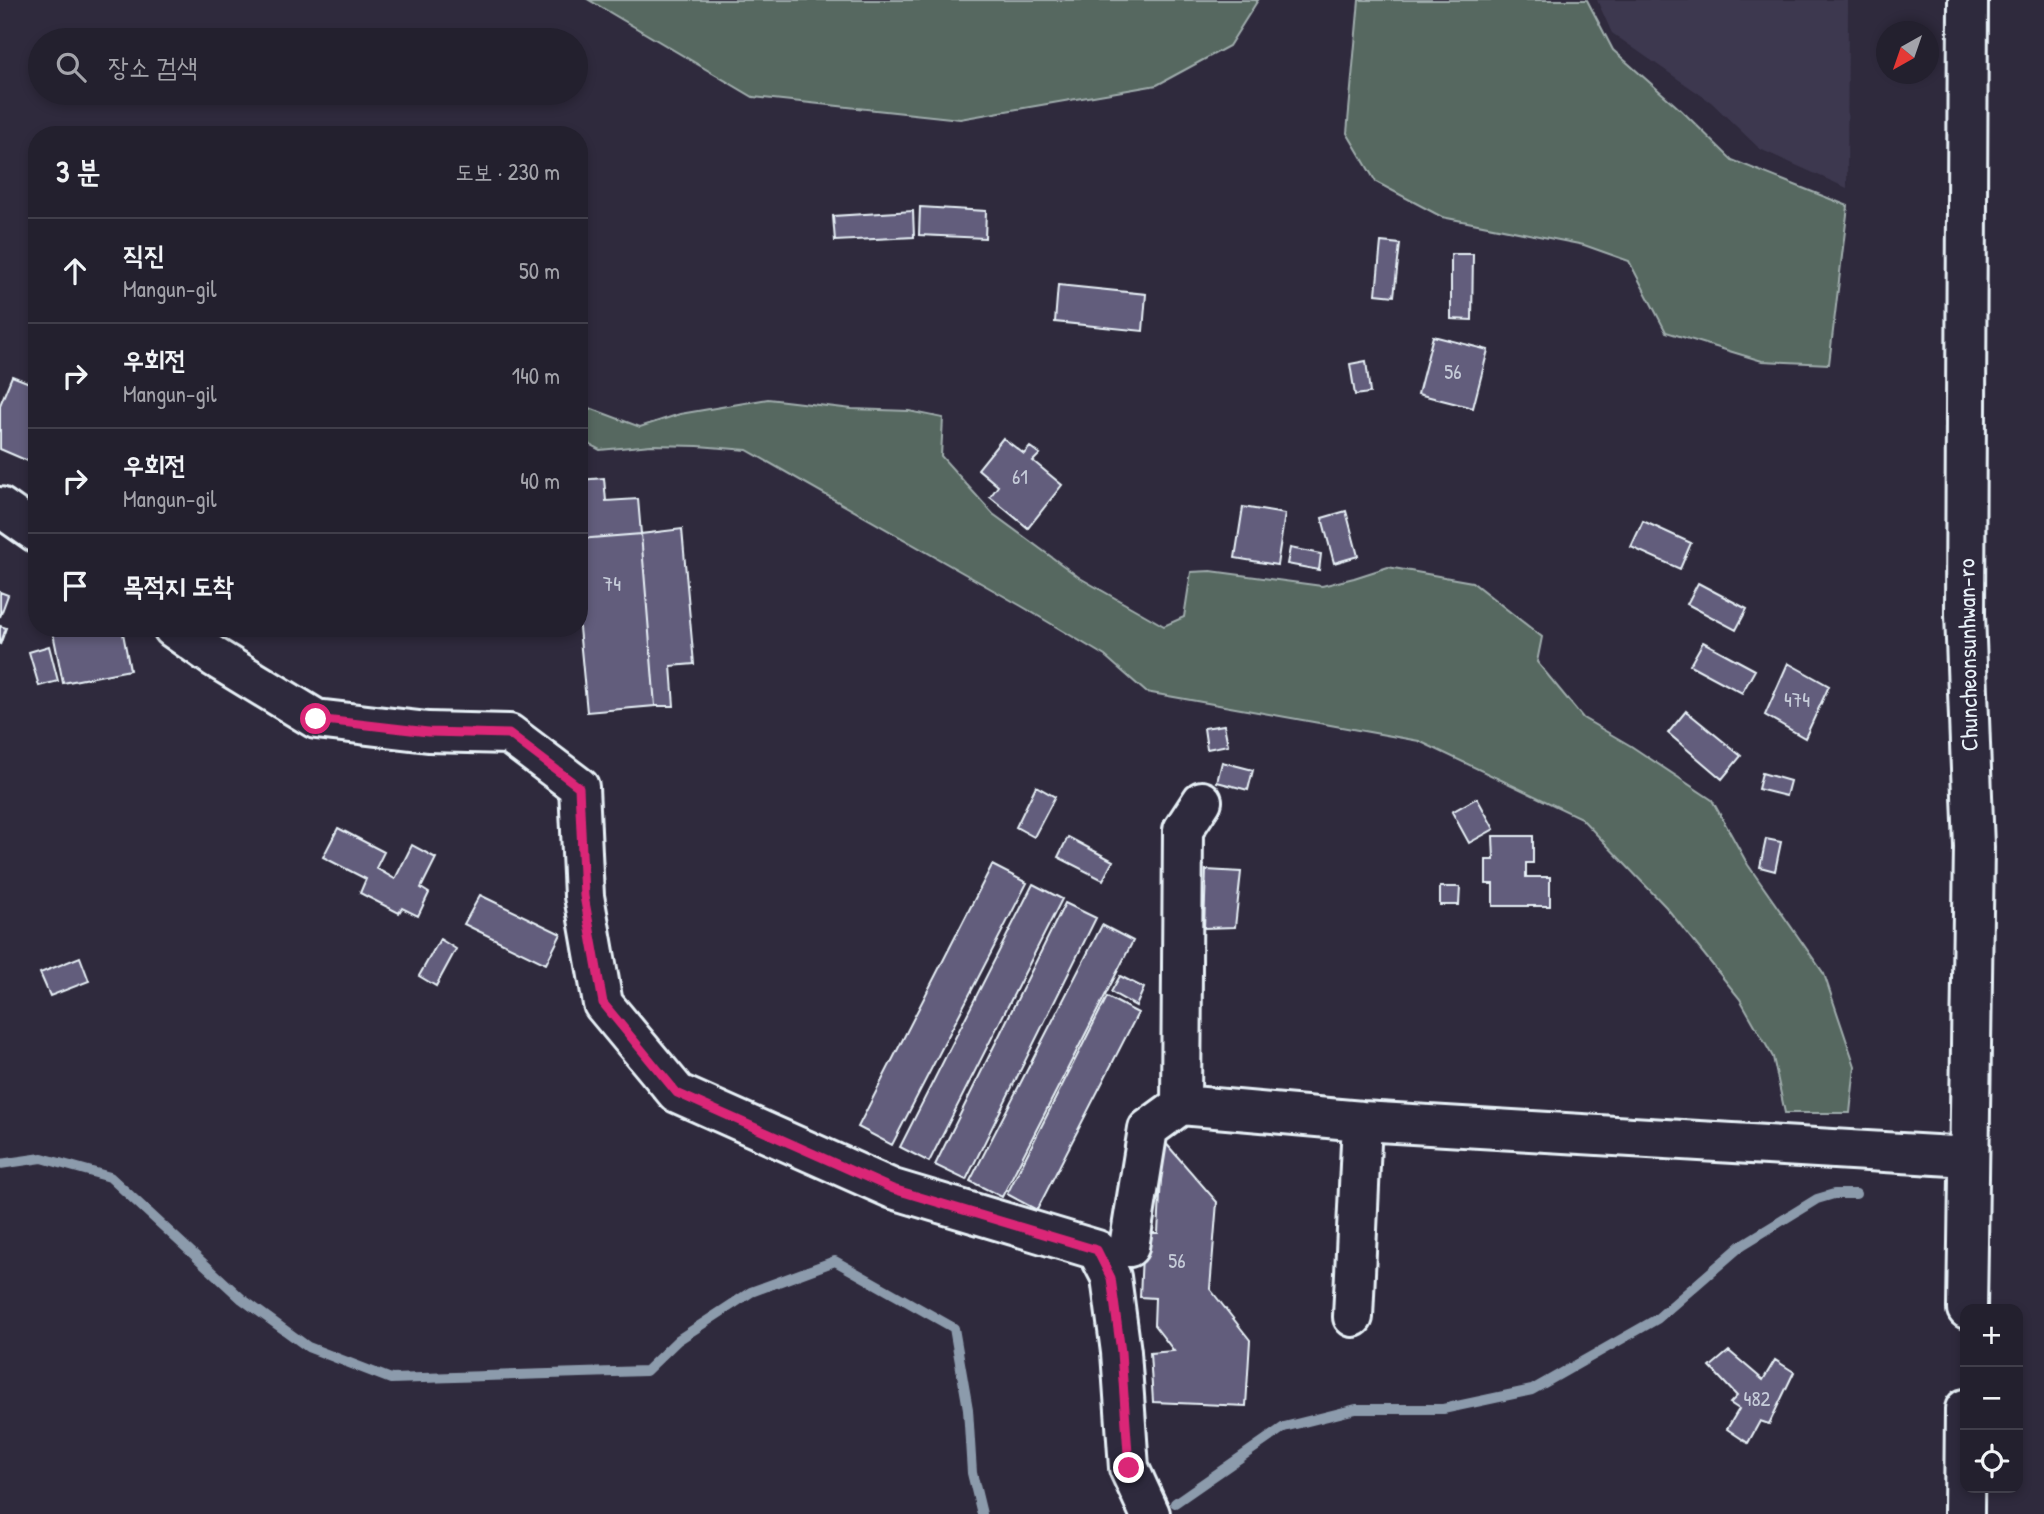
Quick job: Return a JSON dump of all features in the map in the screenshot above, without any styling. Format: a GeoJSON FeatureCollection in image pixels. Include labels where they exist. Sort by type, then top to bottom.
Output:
{"type":"FeatureCollection","features":[{"type":"Feature","properties":{"kind":"street","name":"Chuncheonsunhwan-ro"},"geometry":{"type":"LineString","coordinates":[[1967,1304],[1974,847],[1965,614],[1968,0]]}},
{"type":"Feature","properties":{"kind":"street"},"geometry":{"type":"LineString","coordinates":[[0,507],[28,527]]}},
{"type":"Feature","properties":{"kind":"street"},"geometry":{"type":"LineString","coordinates":[[186,637],[316,719],[428,732],[509,734],[579,787],[584,896],[603,1003],[677,1093],[893,1189],[1097,1250],[1111,1278],[1121,1352],[1129,1468],[1150,1514]]}},
{"type":"Feature","properties":{"kind":"street"},"geometry":{"type":"LineString","coordinates":[[1181,1105],[1183,830],[1202,800]]}},
{"type":"Feature","properties":{"kind":"street"},"geometry":{"type":"LineString","coordinates":[[1129,1247],[1148,1129],[1181,1105],[1362,1121],[1969,1157]]}},
{"type":"Feature","properties":{"kind":"street"},"geometry":{"type":"LineString","coordinates":[[1353,1317],[1362,1121]]}},
{"type":"Feature","properties":{"kind":"street"},"geometry":{"type":"LineString","coordinates":[[1964,1514],[1965,1430]]}},
{"type":"Feature","properties":{"kind":"shaded area"},"geometry":{"type":"Polygon","coordinates":[[[1597,0],[1848,0],[1847,188],[1760,149],[1711,102],[1612,33],[1597,0]]]}},
{"type":"Feature","properties":{"kind":"green space"},"geometry":{"type":"Polygon","coordinates":[[[589,0],[1258,0],[1229,46],[1157,85],[960,119],[753,97],[589,0]]]}},
{"type":"Feature","properties":{"kind":"green space"},"geometry":{"type":"Polygon","coordinates":[[[1359,0],[1587,0],[1613,50],[1732,160],[1848,206],[1829,364],[1762,361],[1666,332],[1629,261],[1584,245],[1442,217],[1376,182],[1347,133],[1359,0]]]}},
{"type":"Feature","properties":{"kind":"green space"},"geometry":{"type":"Polygon","coordinates":[[[768,399],[852,409],[909,411],[943,418],[941,456],[993,514],[1080,578],[1164,626],[1184,617],[1191,572],[1211,571],[1322,586],[1388,567],[1472,582],[1542,637],[1537,662],[1583,718],[1631,746],[1712,800],[1748,865],[1824,974],[1855,1066],[1850,1113],[1785,1113],[1773,1057],[1740,999],[1666,907],[1581,818],[1419,741],[1146,692],[1105,656],[747,450],[651,445],[600,450],[588,444],[588,407],[640,427],[680,414],[768,399]]]}},
{"type":"Feature","properties":{"kind":"building"},"geometry":{"type":"Polygon","coordinates":[[[920,207],[986,211],[985,238],[919,235],[920,207]]]}},
{"type":"Feature","properties":{"kind":"building"},"geometry":{"type":"Polygon","coordinates":[[[913,211],[914,237],[835,241],[833,216],[913,211]]]}},
{"type":"Feature","properties":{"kind":"building"},"geometry":{"type":"Polygon","coordinates":[[[1381,242],[1400,244],[1394,296],[1376,294],[1381,242]]]}},
{"type":"Feature","properties":{"kind":"building"},"geometry":{"type":"Polygon","coordinates":[[[1451,254],[1473,254],[1472,320],[1451,319],[1451,254]]]}},
{"type":"Feature","properties":{"kind":"building"},"geometry":{"type":"Polygon","coordinates":[[[1058,285],[1146,294],[1143,331],[1055,322],[1058,285]]]}},
{"type":"Feature","properties":{"kind":"building"},"geometry":{"type":"Polygon","coordinates":[[[1433,336],[1488,350],[1473,408],[1418,394],[1433,336]]]}},
{"type":"Feature","properties":{"kind":"building"},"geometry":{"type":"Polygon","coordinates":[[[1366,361],[1370,393],[1355,395],[1350,364],[1366,361]]]}},
{"type":"Feature","properties":{"kind":"building"},"geometry":{"type":"Polygon","coordinates":[[[12,376],[28,382],[28,461],[0,449],[0,405],[12,376]]]}},
{"type":"Feature","properties":{"kind":"building"},"geometry":{"type":"Polygon","coordinates":[[[1003,438],[1024,454],[1030,447],[1040,454],[1033,461],[1062,485],[1028,528],[990,497],[998,486],[978,469],[1003,438]]]}},
{"type":"Feature","properties":{"kind":"building"},"geometry":{"type":"Polygon","coordinates":[[[604,478],[606,501],[638,499],[641,534],[588,538],[588,479],[604,478]]]}},
{"type":"Feature","properties":{"kind":"building"},"geometry":{"type":"Polygon","coordinates":[[[1243,507],[1285,514],[1277,565],[1235,558],[1243,507]]]}},
{"type":"Feature","properties":{"kind":"building"},"geometry":{"type":"Polygon","coordinates":[[[1346,511],[1358,556],[1334,563],[1322,518],[1346,511]]]}},
{"type":"Feature","properties":{"kind":"building"},"geometry":{"type":"Polygon","coordinates":[[[1643,521],[1691,543],[1680,569],[1631,547],[1643,521]]]}},
{"type":"Feature","properties":{"kind":"building"},"geometry":{"type":"Polygon","coordinates":[[[682,529],[694,664],[671,666],[674,706],[655,706],[641,534],[682,529]]]}},
{"type":"Feature","properties":{"kind":"building"},"geometry":{"type":"Polygon","coordinates":[[[641,534],[655,706],[587,712],[580,637],[588,637],[588,538],[641,534]]]}},
{"type":"Feature","properties":{"kind":"building"},"geometry":{"type":"Polygon","coordinates":[[[1290,548],[1321,554],[1319,570],[1287,564],[1290,548]]]}},
{"type":"Feature","properties":{"kind":"building"},"geometry":{"type":"Polygon","coordinates":[[[1698,583],[1747,609],[1736,630],[1687,604],[1698,583]]]}},
{"type":"Feature","properties":{"kind":"building"},"geometry":{"type":"Polygon","coordinates":[[[0,592],[8,595],[0,617],[0,592]]]}},
{"type":"Feature","properties":{"kind":"building"},"geometry":{"type":"Polygon","coordinates":[[[0,626],[6,628],[0,645],[0,626]]]}},
{"type":"Feature","properties":{"kind":"building"},"geometry":{"type":"Polygon","coordinates":[[[54,637],[124,637],[130,670],[63,683],[54,637]]]}},
{"type":"Feature","properties":{"kind":"building"},"geometry":{"type":"Polygon","coordinates":[[[1703,642],[1755,670],[1742,693],[1690,665],[1703,642]]]}},
{"type":"Feature","properties":{"kind":"building"},"geometry":{"type":"Polygon","coordinates":[[[49,646],[58,681],[39,686],[29,652],[49,646]]]}},
{"type":"Feature","properties":{"kind":"building"},"geometry":{"type":"Polygon","coordinates":[[[1788,663],[1829,686],[1805,738],[1765,715],[1788,663]]]}},
{"type":"Feature","properties":{"kind":"building"},"geometry":{"type":"Polygon","coordinates":[[[1686,711],[1741,756],[1722,779],[1668,733],[1686,711]]]}},
{"type":"Feature","properties":{"kind":"building"},"geometry":{"type":"Polygon","coordinates":[[[1224,725],[1228,745],[1207,749],[1204,728],[1224,725]]]}},
{"type":"Feature","properties":{"kind":"building"},"geometry":{"type":"Polygon","coordinates":[[[1222,762],[1253,770],[1248,790],[1217,782],[1222,762]]]}},
{"type":"Feature","properties":{"kind":"building"},"geometry":{"type":"Polygon","coordinates":[[[1762,773],[1790,781],[1786,796],[1758,789],[1762,773]]]}},
{"type":"Feature","properties":{"kind":"building"},"geometry":{"type":"Polygon","coordinates":[[[1036,786],[1055,797],[1034,837],[1016,827],[1036,786]]]}},
{"type":"Feature","properties":{"kind":"building"},"geometry":{"type":"Polygon","coordinates":[[[1477,798],[1494,829],[1469,843],[1452,812],[1477,798]]]}},
{"type":"Feature","properties":{"kind":"building"},"geometry":{"type":"Polygon","coordinates":[[[338,828],[384,852],[376,868],[395,879],[412,845],[436,858],[421,888],[429,893],[418,916],[402,908],[399,913],[360,893],[366,879],[323,857],[338,828]]]}},
{"type":"Feature","properties":{"kind":"building"},"geometry":{"type":"Polygon","coordinates":[[[1493,836],[1533,836],[1533,863],[1526,863],[1526,877],[1550,877],[1550,906],[1493,906],[1493,884],[1486,884],[1486,860],[1494,860],[1493,836]]]}},
{"type":"Feature","properties":{"kind":"building"},"geometry":{"type":"Polygon","coordinates":[[[1068,837],[1113,861],[1103,880],[1058,857],[1068,837]]]}},
{"type":"Feature","properties":{"kind":"building"},"geometry":{"type":"Polygon","coordinates":[[[1766,839],[1781,842],[1775,871],[1760,867],[1766,839]]]}},
{"type":"Feature","properties":{"kind":"building"},"geometry":{"type":"Polygon","coordinates":[[[992,865],[1027,883],[892,1145],[858,1127],[992,865]]]}},
{"type":"Feature","properties":{"kind":"building"},"geometry":{"type":"Polygon","coordinates":[[[1206,870],[1241,872],[1235,927],[1204,928],[1206,870]]]}},
{"type":"Feature","properties":{"kind":"building"},"geometry":{"type":"Polygon","coordinates":[[[1033,884],[1062,899],[929,1162],[900,1147],[1033,884]]]}},
{"type":"Feature","properties":{"kind":"building"},"geometry":{"type":"Polygon","coordinates":[[[1440,887],[1460,887],[1459,905],[1440,905],[1440,887]]]}},
{"type":"Feature","properties":{"kind":"building"},"geometry":{"type":"Polygon","coordinates":[[[480,895],[561,934],[546,964],[464,924],[480,895]]]}},
{"type":"Feature","properties":{"kind":"building"},"geometry":{"type":"Polygon","coordinates":[[[1065,903],[1096,918],[966,1180],[935,1165],[1065,903]]]}},
{"type":"Feature","properties":{"kind":"building"},"geometry":{"type":"Polygon","coordinates":[[[1102,925],[1133,941],[1002,1197],[970,1181],[1102,925]]]}},
{"type":"Feature","properties":{"kind":"building"},"geometry":{"type":"Polygon","coordinates":[[[440,939],[456,949],[436,986],[419,976],[440,939]]]}},
{"type":"Feature","properties":{"kind":"building"},"geometry":{"type":"Polygon","coordinates":[[[80,957],[89,981],[50,996],[40,973],[80,957]]]}},
{"type":"Feature","properties":{"kind":"building"},"geometry":{"type":"Polygon","coordinates":[[[1120,976],[1144,988],[1136,1006],[1111,992],[1120,976]]]}},
{"type":"Feature","properties":{"kind":"building"},"geometry":{"type":"Polygon","coordinates":[[[1107,997],[1138,1013],[1037,1210],[1007,1194],[1107,997]]]}},
{"type":"Feature","properties":{"kind":"building"},"geometry":{"type":"Polygon","coordinates":[[[1163,1140],[1217,1202],[1210,1289],[1250,1340],[1246,1406],[1153,1402],[1150,1353],[1174,1351],[1154,1325],[1155,1298],[1140,1297],[1143,1233],[1158,1233],[1163,1140]]]}},
{"type":"Feature","properties":{"kind":"building"},"geometry":{"type":"Polygon","coordinates":[[[1729,1351],[1763,1380],[1775,1360],[1794,1372],[1769,1424],[1760,1421],[1748,1443],[1727,1429],[1739,1409],[1730,1403],[1737,1396],[1710,1367],[1729,1351]]]}},
{"type":"Feature","properties":{"kind":"waterway"},"geometry":{"type":"LineString","coordinates":[[0,1164],[42,1158],[110,1177],[242,1299],[308,1347],[391,1379],[646,1371],[678,1340],[751,1292],[835,1261],[954,1328],[968,1409],[972,1473],[982,1514]]}},
{"type":"Feature","properties":{"kind":"waterway"},"geometry":{"type":"LineString","coordinates":[[1175,1503],[1284,1427],[1356,1409],[1443,1409],[1532,1390],[1657,1319],[1742,1245],[1817,1199],[1834,1194],[1856,1194]]}},
{"type":"Feature","properties":{"kind":"route"},"geometry":{"type":"LineString","coordinates":[[316,719],[428,732],[509,734],[579,787],[584,896],[603,1003],[677,1093],[893,1189],[1097,1250],[1111,1278],[1121,1352],[1129,1468]]}}]}
